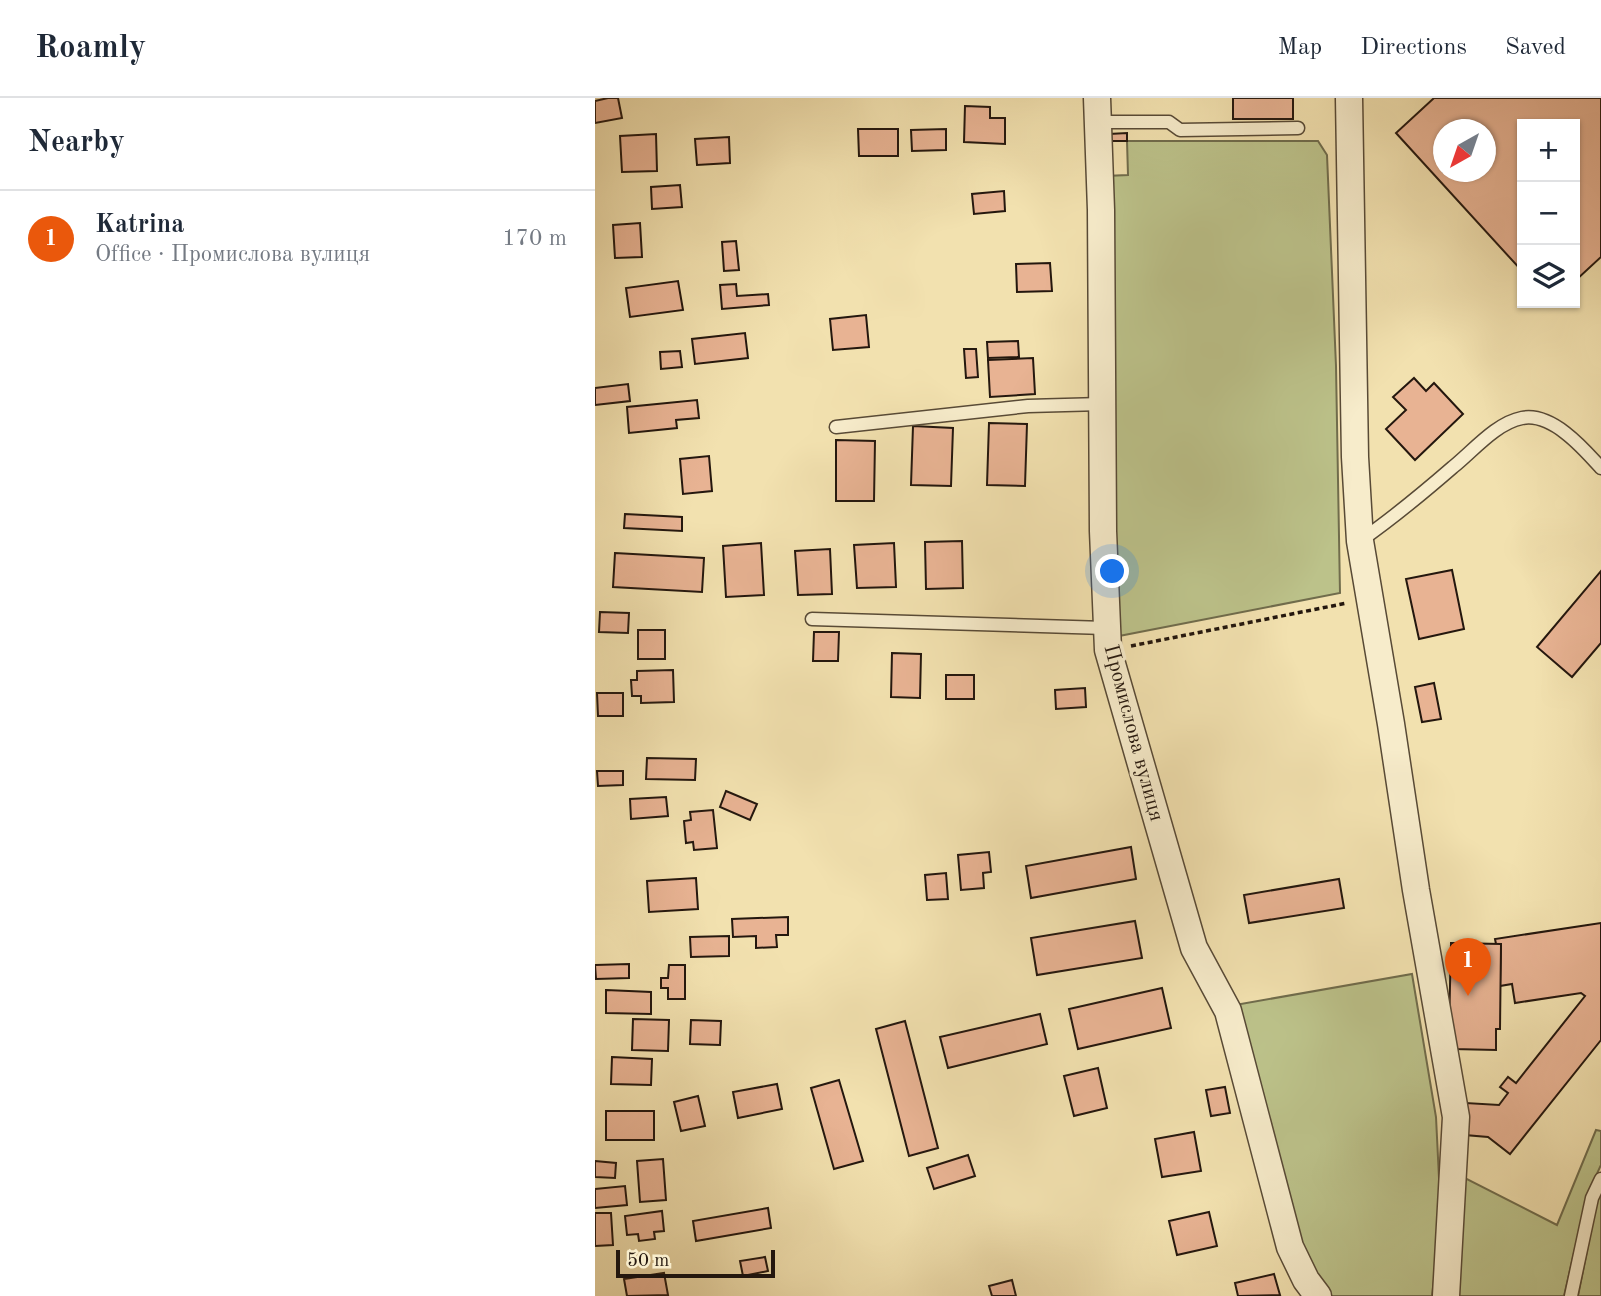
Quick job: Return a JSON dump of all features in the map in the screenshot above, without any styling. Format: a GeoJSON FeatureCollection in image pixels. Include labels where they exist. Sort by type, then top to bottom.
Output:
{"type":"FeatureCollection","features":[{"type":"Feature","properties":{"kind":"street"},"geometry":{"type":"LineString","coordinates":[[1349,98],[1355,457],[1360,541],[1416,890],[1456,1117],[1446,1296]]}},
{"type":"Feature","properties":{"kind":"street","name":"Промислова вулиця"},"geometry":{"type":"LineString","coordinates":[[1098,110],[1106,639],[1194,948],[1229,1011],[1290,1247],[1306,1280],[1318,1296]]}},
{"type":"Feature","properties":{"kind":"lane"},"geometry":{"type":"LineString","coordinates":[[1098,110],[1169,122],[1180,130],[1299,128]]}},
{"type":"Feature","properties":{"kind":"lane"},"geometry":{"type":"LineString","coordinates":[[836,427],[1028,406],[1102,404]]}},
{"type":"Feature","properties":{"kind":"lane"},"geometry":{"type":"LineString","coordinates":[[1360,541],[1389,521],[1496,431],[1524,417],[1544,421],[1562,430],[1601,468]]}},
{"type":"Feature","properties":{"kind":"lane"},"geometry":{"type":"LineString","coordinates":[[813,619],[1106,639]]}},
{"type":"Feature","properties":{"kind":"lane"},"geometry":{"type":"LineString","coordinates":[[1571,1296],[1592,1198],[1601,1179]]}},
{"type":"Feature","properties":{"kind":"path"},"geometry":{"type":"LineString","coordinates":[[1106,639],[1369,598]]}},
{"type":"Feature","properties":{"kind":"green space"},"geometry":{"type":"Polygon","coordinates":[[[1127,141],[1318,141],[1327,155],[1336,366],[1340,593],[1114,637],[1105,176],[1128,175],[1127,141]]]}},
{"type":"Feature","properties":{"kind":"green space"},"geometry":{"type":"Polygon","coordinates":[[[1412,974],[1436,1117],[1441,1219],[1432,1296],[1325,1296],[1305,1268],[1235,1005],[1412,974]]]}},
{"type":"Feature","properties":{"kind":"green space"},"geometry":{"type":"Polygon","coordinates":[[[1596,1130],[1601,1131],[1601,1165],[1588,1193],[1564,1296],[1453,1296],[1463,1177],[1557,1225],[1596,1130]]]}},
{"type":"Feature","properties":{"kind":"green space"},"geometry":{"type":"Polygon","coordinates":[[[1601,1192],[1601,1296],[1578,1296],[1597,1200],[1601,1192]]]}},
{"type":"Feature","properties":{"kind":"building"},"geometry":{"type":"Polygon","coordinates":[[[618,98],[622,118],[595,123],[595,101],[618,98]]]}},
{"type":"Feature","properties":{"kind":"building"},"geometry":{"type":"Polygon","coordinates":[[[1233,98],[1293,98],[1293,119],[1233,119],[1233,98]]]}},
{"type":"Feature","properties":{"kind":"building"},"geometry":{"type":"Polygon","coordinates":[[[1434,98],[1601,98],[1601,257],[1580,276],[1580,119],[1517,119],[1517,266],[1441,182],[1496,182],[1496,119],[1433,119],[1433,174],[1396,133],[1434,98]]]}},
{"type":"Feature","properties":{"kind":"building"},"geometry":{"type":"Polygon","coordinates":[[[965,106],[990,107],[990,118],[1005,118],[1005,144],[964,142],[965,106]]]}},
{"type":"Feature","properties":{"kind":"building"},"geometry":{"type":"Polygon","coordinates":[[[858,129],[898,129],[898,156],[859,156],[858,129]]]}},
{"type":"Feature","properties":{"kind":"building"},"geometry":{"type":"Polygon","coordinates":[[[946,129],[946,150],[912,151],[911,130],[946,129]]]}},
{"type":"Feature","properties":{"kind":"building"},"geometry":{"type":"Polygon","coordinates":[[[1127,133],[1127,141],[1109,141],[1109,134],[1127,133]]]}},
{"type":"Feature","properties":{"kind":"building"},"geometry":{"type":"Polygon","coordinates":[[[656,134],[657,171],[622,172],[620,136],[656,134]]]}},
{"type":"Feature","properties":{"kind":"building"},"geometry":{"type":"Polygon","coordinates":[[[729,137],[730,163],[697,165],[695,139],[729,137]]]}},
{"type":"Feature","properties":{"kind":"building"},"geometry":{"type":"Polygon","coordinates":[[[680,185],[682,207],[652,209],[651,187],[680,185]]]}},
{"type":"Feature","properties":{"kind":"building"},"geometry":{"type":"Polygon","coordinates":[[[1004,191],[1005,211],[974,214],[972,194],[1004,191]]]}},
{"type":"Feature","properties":{"kind":"building"},"geometry":{"type":"Polygon","coordinates":[[[640,223],[642,257],[615,258],[613,225],[640,223]]]}},
{"type":"Feature","properties":{"kind":"building"},"geometry":{"type":"Polygon","coordinates":[[[736,241],[739,270],[724,271],[722,242],[736,241]]]}},
{"type":"Feature","properties":{"kind":"building"},"geometry":{"type":"Polygon","coordinates":[[[1050,263],[1052,291],[1017,292],[1016,264],[1050,263]]]}},
{"type":"Feature","properties":{"kind":"building"},"geometry":{"type":"Polygon","coordinates":[[[678,281],[683,310],[630,317],[626,288],[678,281]]]}},
{"type":"Feature","properties":{"kind":"building"},"geometry":{"type":"Polygon","coordinates":[[[736,284],[737,296],[768,294],[769,305],[722,309],[720,285],[736,284]]]}},
{"type":"Feature","properties":{"kind":"building"},"geometry":{"type":"Polygon","coordinates":[[[866,315],[869,347],[833,350],[830,319],[866,315]]]}},
{"type":"Feature","properties":{"kind":"building"},"geometry":{"type":"Polygon","coordinates":[[[745,333],[748,358],[695,364],[692,339],[745,333]]]}},
{"type":"Feature","properties":{"kind":"building"},"geometry":{"type":"Polygon","coordinates":[[[1018,341],[1019,357],[988,358],[987,342],[1018,341]]]}},
{"type":"Feature","properties":{"kind":"building"},"geometry":{"type":"Polygon","coordinates":[[[964,349],[976,349],[978,377],[966,378],[964,349]]]}},
{"type":"Feature","properties":{"kind":"building"},"geometry":{"type":"Polygon","coordinates":[[[680,351],[682,367],[661,369],[660,352],[680,351]]]}},
{"type":"Feature","properties":{"kind":"building"},"geometry":{"type":"Polygon","coordinates":[[[1033,358],[1035,394],[990,397],[988,360],[1033,358]]]}},
{"type":"Feature","properties":{"kind":"building"},"geometry":{"type":"Polygon","coordinates":[[[1414,378],[1426,391],[1434,383],[1463,414],[1415,460],[1386,429],[1406,410],[1393,397],[1414,378]]]}},
{"type":"Feature","properties":{"kind":"building"},"geometry":{"type":"Polygon","coordinates":[[[628,384],[630,401],[595,405],[595,388],[628,384]]]}},
{"type":"Feature","properties":{"kind":"building"},"geometry":{"type":"Polygon","coordinates":[[[697,400],[699,418],[676,420],[677,428],[629,433],[627,407],[697,400]]]}},
{"type":"Feature","properties":{"kind":"building"},"geometry":{"type":"Polygon","coordinates":[[[989,423],[1027,424],[1025,486],[987,485],[989,423]]]}},
{"type":"Feature","properties":{"kind":"building"},"geometry":{"type":"Polygon","coordinates":[[[913,426],[953,428],[951,486],[911,485],[913,426]]]}},
{"type":"Feature","properties":{"kind":"building"},"geometry":{"type":"Polygon","coordinates":[[[836,440],[875,441],[874,501],[836,501],[836,440]]]}},
{"type":"Feature","properties":{"kind":"building"},"geometry":{"type":"Polygon","coordinates":[[[709,456],[712,491],[683,494],[680,459],[709,456]]]}},
{"type":"Feature","properties":{"kind":"building"},"geometry":{"type":"Polygon","coordinates":[[[625,514],[682,517],[682,531],[624,528],[625,514]]]}},
{"type":"Feature","properties":{"kind":"building"},"geometry":{"type":"Polygon","coordinates":[[[962,541],[963,588],[926,589],[925,542],[962,541]]]}},
{"type":"Feature","properties":{"kind":"building"},"geometry":{"type":"Polygon","coordinates":[[[761,543],[764,595],[726,597],[723,546],[761,543]]]}},
{"type":"Feature","properties":{"kind":"building"},"geometry":{"type":"Polygon","coordinates":[[[894,543],[896,587],[857,588],[854,545],[894,543]]]}},
{"type":"Feature","properties":{"kind":"building"},"geometry":{"type":"Polygon","coordinates":[[[830,549],[832,594],[798,595],[795,551],[830,549]]]}},
{"type":"Feature","properties":{"kind":"building"},"geometry":{"type":"Polygon","coordinates":[[[615,553],[704,558],[702,592],[613,587],[615,553]]]}},
{"type":"Feature","properties":{"kind":"building"},"geometry":{"type":"Polygon","coordinates":[[[1452,570],[1464,629],[1419,639],[1406,579],[1452,570]]]}},
{"type":"Feature","properties":{"kind":"building"},"geometry":{"type":"Polygon","coordinates":[[[1601,571],[1601,643],[1572,677],[1537,647],[1601,571]]]}},
{"type":"Feature","properties":{"kind":"building"},"geometry":{"type":"Polygon","coordinates":[[[600,612],[629,613],[628,633],[599,632],[600,612]]]}},
{"type":"Feature","properties":{"kind":"building"},"geometry":{"type":"Polygon","coordinates":[[[638,630],[665,630],[665,659],[638,659],[638,630]]]}},
{"type":"Feature","properties":{"kind":"building"},"geometry":{"type":"Polygon","coordinates":[[[814,632],[839,632],[838,661],[813,661],[814,632]]]}},
{"type":"Feature","properties":{"kind":"building"},"geometry":{"type":"Polygon","coordinates":[[[892,653],[921,654],[920,698],[891,697],[892,653]]]}},
{"type":"Feature","properties":{"kind":"building"},"geometry":{"type":"Polygon","coordinates":[[[673,670],[674,702],[641,703],[641,696],[632,696],[631,680],[637,680],[637,671],[673,670]]]}},
{"type":"Feature","properties":{"kind":"building"},"geometry":{"type":"Polygon","coordinates":[[[946,675],[974,675],[974,699],[946,699],[946,675]]]}},
{"type":"Feature","properties":{"kind":"building"},"geometry":{"type":"Polygon","coordinates":[[[1434,683],[1441,719],[1422,722],[1415,687],[1434,683]]]}},
{"type":"Feature","properties":{"kind":"building"},"geometry":{"type":"Polygon","coordinates":[[[1085,688],[1086,707],[1056,709],[1055,690],[1085,688]]]}},
{"type":"Feature","properties":{"kind":"building"},"geometry":{"type":"Polygon","coordinates":[[[597,693],[623,693],[623,716],[598,716],[597,693]]]}},
{"type":"Feature","properties":{"kind":"building"},"geometry":{"type":"Polygon","coordinates":[[[647,758],[696,759],[695,780],[646,779],[647,758]]]}},
{"type":"Feature","properties":{"kind":"building"},"geometry":{"type":"Polygon","coordinates":[[[597,771],[623,771],[623,785],[598,786],[597,771]]]}},
{"type":"Feature","properties":{"kind":"building"},"geometry":{"type":"Polygon","coordinates":[[[726,791],[757,804],[750,820],[720,807],[726,791]]]}},
{"type":"Feature","properties":{"kind":"building"},"geometry":{"type":"Polygon","coordinates":[[[666,797],[668,816],[631,819],[630,799],[666,797]]]}},
{"type":"Feature","properties":{"kind":"building"},"geometry":{"type":"Polygon","coordinates":[[[713,810],[717,848],[694,850],[693,842],[686,843],[684,821],[691,820],[690,812],[713,810]]]}},
{"type":"Feature","properties":{"kind":"building"},"geometry":{"type":"Polygon","coordinates":[[[1131,847],[1136,879],[1031,898],[1026,866],[1131,847]]]}},
{"type":"Feature","properties":{"kind":"building"},"geometry":{"type":"Polygon","coordinates":[[[989,852],[991,872],[983,873],[984,888],[961,890],[958,855],[989,852]]]}},
{"type":"Feature","properties":{"kind":"building"},"geometry":{"type":"Polygon","coordinates":[[[946,873],[948,899],[927,900],[925,875],[946,873]]]}},
{"type":"Feature","properties":{"kind":"building"},"geometry":{"type":"Polygon","coordinates":[[[696,878],[698,909],[649,912],[647,881],[696,878]]]}},
{"type":"Feature","properties":{"kind":"building"},"geometry":{"type":"Polygon","coordinates":[[[1339,879],[1344,908],[1249,923],[1244,895],[1339,879]]]}},
{"type":"Feature","properties":{"kind":"building"},"geometry":{"type":"Polygon","coordinates":[[[788,917],[788,935],[776,935],[777,947],[756,948],[756,936],[733,937],[732,919],[788,917]]]}},
{"type":"Feature","properties":{"kind":"building"},"geometry":{"type":"Polygon","coordinates":[[[1135,921],[1142,958],[1037,975],[1031,938],[1135,921]]]}},
{"type":"Feature","properties":{"kind":"building"},"geometry":{"type":"Polygon","coordinates":[[[1601,923],[1601,1040],[1510,1154],[1488,1137],[1465,1135],[1466,1103],[1499,1105],[1508,1093],[1500,1087],[1508,1077],[1516,1083],[1585,996],[1581,993],[1515,1003],[1512,984],[1500,986],[1501,944],[1496,944],[1495,939],[1601,923]]]}},
{"type":"Feature","properties":{"kind":"building"},"geometry":{"type":"Polygon","coordinates":[[[729,936],[729,956],[691,957],[690,937],[729,936]]]}},
{"type":"Feature","properties":{"kind":"building"},"geometry":{"type":"Polygon","coordinates":[[[1451,943],[1501,944],[1500,1029],[1496,1029],[1496,1050],[1453,1049],[1449,1029],[1451,943]]]}},
{"type":"Feature","properties":{"kind":"building"},"geometry":{"type":"Polygon","coordinates":[[[629,964],[629,978],[596,979],[595,965],[629,964]]]}},
{"type":"Feature","properties":{"kind":"building"},"geometry":{"type":"Polygon","coordinates":[[[669,965],[685,965],[685,999],[668,999],[668,988],[661,988],[661,978],[668,978],[669,965]]]}},
{"type":"Feature","properties":{"kind":"building"},"geometry":{"type":"Polygon","coordinates":[[[1162,988],[1171,1028],[1078,1049],[1069,1009],[1162,988]]]}},
{"type":"Feature","properties":{"kind":"building"},"geometry":{"type":"Polygon","coordinates":[[[606,990],[651,992],[651,1014],[606,1013],[606,990]]]}},
{"type":"Feature","properties":{"kind":"building"},"geometry":{"type":"Polygon","coordinates":[[[1040,1014],[1047,1044],[948,1068],[940,1037],[1040,1014]]]}},
{"type":"Feature","properties":{"kind":"building"},"geometry":{"type":"Polygon","coordinates":[[[633,1019],[669,1020],[668,1051],[632,1050],[633,1019]]]}},
{"type":"Feature","properties":{"kind":"building"},"geometry":{"type":"Polygon","coordinates":[[[691,1020],[721,1021],[720,1045],[690,1044],[691,1020]]]}},
{"type":"Feature","properties":{"kind":"building"},"geometry":{"type":"Polygon","coordinates":[[[905,1021],[938,1148],[909,1156],[876,1029],[905,1021]]]}},
{"type":"Feature","properties":{"kind":"building"},"geometry":{"type":"Polygon","coordinates":[[[612,1057],[652,1059],[651,1085],[611,1084],[612,1057]]]}},
{"type":"Feature","properties":{"kind":"building"},"geometry":{"type":"Polygon","coordinates":[[[1098,1068],[1107,1108],[1074,1116],[1064,1076],[1098,1068]]]}},
{"type":"Feature","properties":{"kind":"building"},"geometry":{"type":"Polygon","coordinates":[[[839,1080],[863,1161],[834,1169],[811,1088],[839,1080]]]}},
{"type":"Feature","properties":{"kind":"building"},"geometry":{"type":"Polygon","coordinates":[[[777,1084],[782,1109],[738,1118],[733,1092],[777,1084]]]}},
{"type":"Feature","properties":{"kind":"building"},"geometry":{"type":"Polygon","coordinates":[[[1225,1087],[1230,1113],[1211,1116],[1206,1090],[1225,1087]]]}},
{"type":"Feature","properties":{"kind":"building"},"geometry":{"type":"Polygon","coordinates":[[[698,1096],[705,1126],[681,1131],[674,1102],[698,1096]]]}},
{"type":"Feature","properties":{"kind":"building"},"geometry":{"type":"Polygon","coordinates":[[[606,1111],[654,1111],[654,1140],[606,1140],[606,1111]]]}},
{"type":"Feature","properties":{"kind":"building"},"geometry":{"type":"Polygon","coordinates":[[[1194,1132],[1201,1171],[1162,1177],[1155,1139],[1194,1132]]]}},
{"type":"Feature","properties":{"kind":"building"},"geometry":{"type":"Polygon","coordinates":[[[968,1155],[975,1176],[934,1189],[927,1168],[968,1155]]]}},
{"type":"Feature","properties":{"kind":"building"},"geometry":{"type":"Polygon","coordinates":[[[663,1159],[666,1200],[640,1202],[637,1161],[663,1159]]]}},
{"type":"Feature","properties":{"kind":"building"},"geometry":{"type":"Polygon","coordinates":[[[595,1161],[616,1163],[615,1178],[595,1177],[595,1161]]]}},
{"type":"Feature","properties":{"kind":"building"},"geometry":{"type":"Polygon","coordinates":[[[625,1186],[627,1205],[595,1208],[595,1189],[625,1186]]]}},
{"type":"Feature","properties":{"kind":"building"},"geometry":{"type":"Polygon","coordinates":[[[768,1208],[771,1228],[696,1241],[693,1221],[768,1208]]]}},
{"type":"Feature","properties":{"kind":"building"},"geometry":{"type":"Polygon","coordinates":[[[662,1211],[664,1231],[654,1232],[655,1239],[639,1241],[638,1234],[627,1235],[625,1216],[662,1211]]]}},
{"type":"Feature","properties":{"kind":"building"},"geometry":{"type":"Polygon","coordinates":[[[1209,1212],[1217,1246],[1177,1255],[1169,1221],[1209,1212]]]}},
{"type":"Feature","properties":{"kind":"building"},"geometry":{"type":"Polygon","coordinates":[[[595,1213],[611,1213],[613,1245],[595,1246],[595,1213]]]}},
{"type":"Feature","properties":{"kind":"building"},"geometry":{"type":"Polygon","coordinates":[[[765,1257],[768,1271],[743,1276],[740,1261],[765,1257]]]}},
{"type":"Feature","properties":{"kind":"building"},"geometry":{"type":"Polygon","coordinates":[[[664,1273],[668,1295],[627,1296],[624,1279],[664,1273]]]}},
{"type":"Feature","properties":{"kind":"building"},"geometry":{"type":"Polygon","coordinates":[[[1274,1274],[1280,1295],[1238,1296],[1235,1283],[1274,1274]]]}},
{"type":"Feature","properties":{"kind":"building"},"geometry":{"type":"Polygon","coordinates":[[[1012,1280],[1016,1296],[992,1296],[989,1286],[1012,1280]]]}},
{"type":"Feature","properties":{"kind":"place","name":"Katrina"},"geometry":{"type":"Point","coordinates":[1468,996]}}]}
